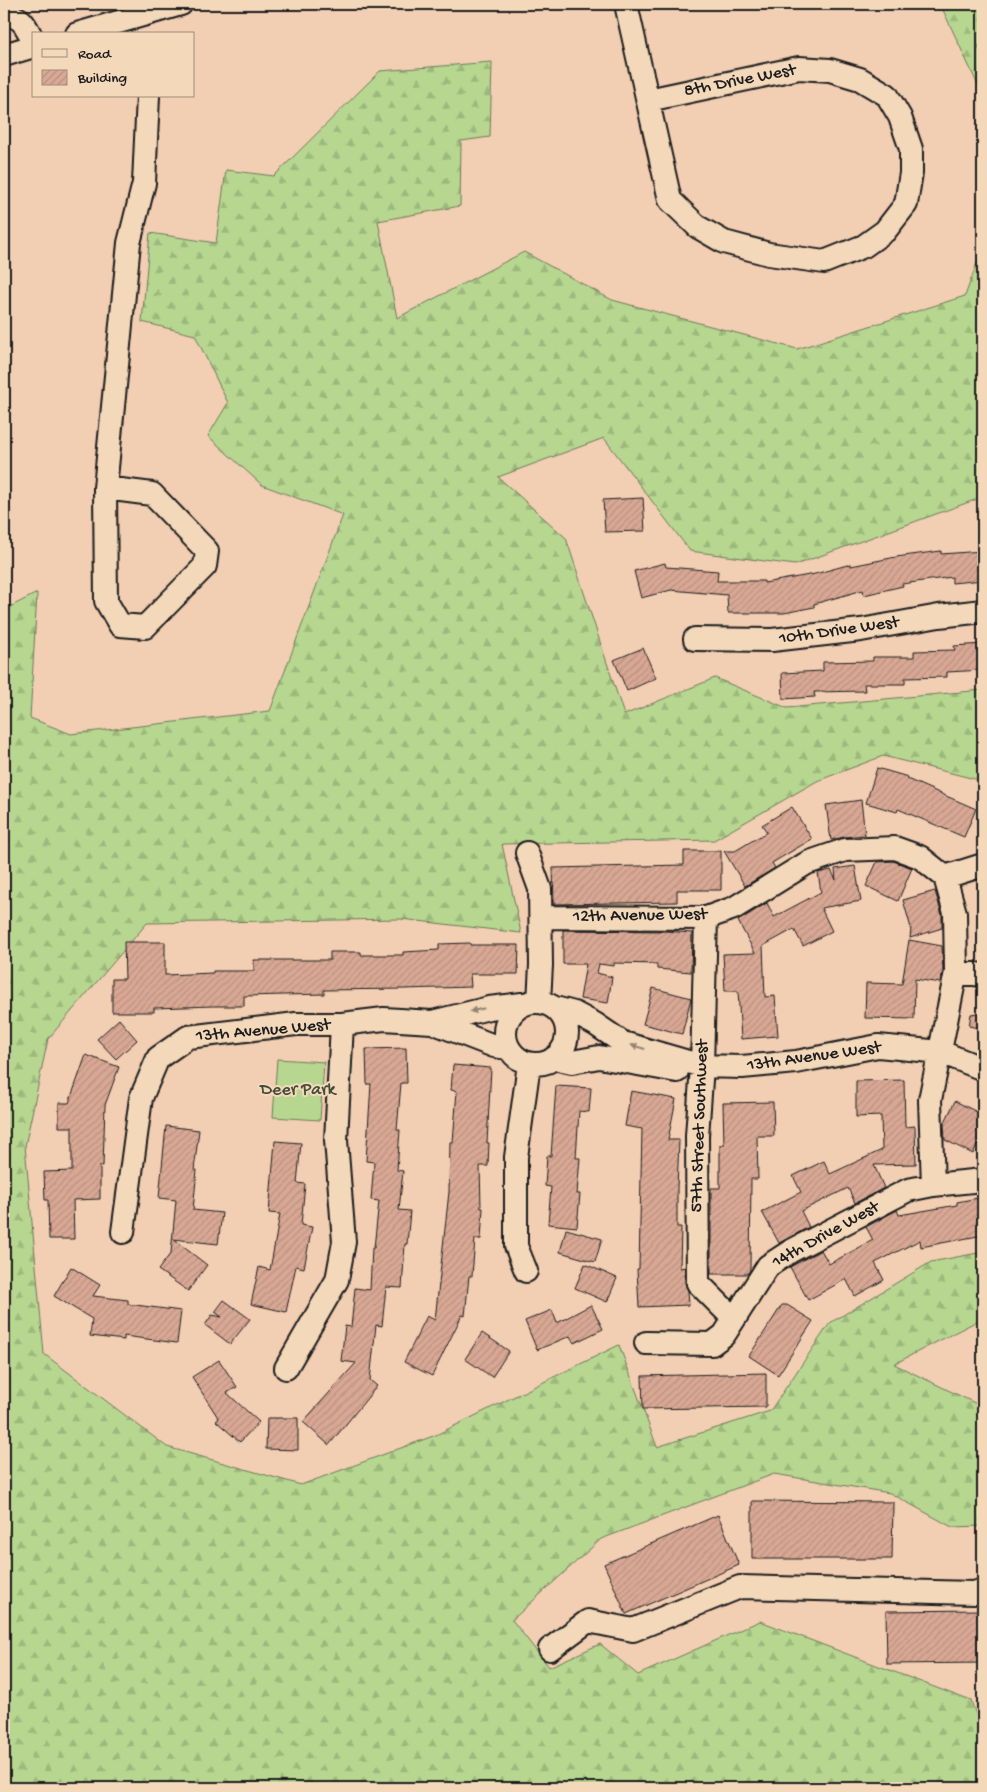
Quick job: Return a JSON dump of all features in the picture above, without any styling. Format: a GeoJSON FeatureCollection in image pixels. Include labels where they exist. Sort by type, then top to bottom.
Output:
{"type":"FeatureCollection","features":[{"type":"Feature","properties":{"kind":"street"},"geometry":{"type":"LineString","coordinates":[[85,32],[181,4]]}},
{"type":"Feature","properties":{"kind":"street"},"geometry":{"type":"LineString","coordinates":[[626,4],[648,100]]}},
{"type":"Feature","properties":{"kind":"street"},"geometry":{"type":"LineString","coordinates":[[4,15],[17,17],[21,20],[32,39]]}},
{"type":"Feature","properties":{"kind":"street"},"geometry":{"type":"LineString","coordinates":[[4,55],[32,47]]}},
{"type":"Feature","properties":{"kind":"street","name":"8th Drive West"},"geometry":{"type":"LineString","coordinates":[[799,68],[830,70],[860,79],[887,95],[900,117],[910,149],[911,173],[906,204],[885,231],[864,246],[824,262],[769,254],[724,242],[698,226],[670,200],[648,100],[799,68]]}},
{"type":"Feature","properties":{"kind":"street"},"geometry":{"type":"LineString","coordinates":[[105,488],[152,494],[207,551],[206,566],[145,627],[120,625],[106,601],[105,488],[129,243],[144,183],[148,98]]}},
{"type":"Feature","properties":{"kind":"street","name":"10th Drive West"},"geometry":{"type":"LineString","coordinates":[[695,639],[772,640],[861,630],[939,616],[983,611]]}},
{"type":"Feature","properties":{"kind":"street","name":"12th Avenue West"},"geometry":{"type":"LineString","coordinates":[[541,918],[706,918],[734,908],[807,863],[845,850],[895,848],[920,857],[945,877]]}},
{"type":"Feature","properties":{"kind":"street"},"geometry":{"type":"LineString","coordinates":[[527,853],[540,889],[541,965],[539,1005]]}},
{"type":"Feature","properties":{"kind":"street"},"geometry":{"type":"LineString","coordinates":[[933,1185],[930,1100],[956,972],[955,913],[945,877],[983,865]]}},
{"type":"Feature","properties":{"kind":"street","name":"57th Street Southwest"},"geometry":{"type":"LineString","coordinates":[[706,918],[702,1066],[697,1136],[698,1283],[733,1318]]}},
{"type":"Feature","properties":{"kind":"street"},"geometry":{"type":"LineString","coordinates":[[956,972],[983,975]]}},
{"type":"Feature","properties":{"kind":"street"},"geometry":{"type":"LineString","coordinates":[[539,1005],[563,1018],[567,1033],[563,1047],[554,1058],[540,1064],[529,1064],[518,1059],[508,1048],[504,1035],[506,1021],[515,1009],[539,1005]]}},
{"type":"Feature","properties":{"kind":"street","name":"13th Avenue West"},"geometry":{"type":"LineString","coordinates":[[123,1232],[141,1098],[158,1058],[188,1037],[296,1024],[342,1024],[384,1019],[432,1022],[489,1008],[539,1005],[574,1013],[595,1024],[623,1043],[702,1066],[742,1068],[796,1062],[878,1046],[941,1052],[983,1069]]}},
{"type":"Feature","properties":{"kind":"street","name":"13th Avenue West"},"geometry":{"type":"LineString","coordinates":[[432,1022],[494,1046],[508,1048]]}},
{"type":"Feature","properties":{"kind":"street"},"geometry":{"type":"LineString","coordinates":[[286,1368],[337,1280],[344,1242],[336,1140],[342,1024]]}},
{"type":"Feature","properties":{"kind":"street","name":"13th Avenue West"},"geometry":{"type":"LineString","coordinates":[[554,1058],[572,1062],[599,1058],[677,1072],[702,1066]]}},
{"type":"Feature","properties":{"kind":"street"},"geometry":{"type":"LineString","coordinates":[[526,1271],[516,1246],[516,1157],[529,1064]]}},
{"type":"Feature","properties":{"kind":"street","name":"14th Drive West"},"geometry":{"type":"LineString","coordinates":[[646,1343],[712,1344],[724,1335],[733,1318],[768,1266],[791,1250],[908,1190],[933,1185],[983,1180]]}},
{"type":"Feature","properties":{"kind":"street"},"geometry":{"type":"LineString","coordinates":[[550,1649],[588,1621],[633,1630],[740,1588],[974,1593],[983,1590]]}},
{"type":"Feature","properties":{"kind":"green space"},"geometry":{"type":"Polygon","coordinates":[[[910,4],[983,4],[983,37],[978,48],[983,55],[983,96],[943,10],[910,4]]]}},
{"type":"Feature","properties":{"kind":"green space"},"geometry":{"type":"Polygon","coordinates":[[[492,62],[490,137],[461,141],[460,206],[378,221],[397,318],[524,252],[612,300],[797,349],[965,296],[983,247],[983,497],[795,565],[690,551],[604,438],[498,477],[566,538],[624,715],[715,678],[787,708],[983,690],[983,777],[975,779],[883,756],[817,781],[714,840],[502,844],[521,933],[401,919],[147,923],[48,1039],[25,1146],[44,1354],[167,1447],[301,1485],[436,1435],[619,1345],[657,1447],[770,1411],[830,1323],[931,1262],[983,1252],[983,1318],[894,1364],[983,1407],[983,1526],[952,1527],[890,1493],[774,1474],[601,1539],[512,1620],[549,1667],[600,1644],[638,1675],[760,1621],[971,1701],[983,1734],[983,1788],[4,1788],[4,610],[37,593],[30,718],[71,734],[270,711],[343,515],[262,485],[208,436],[228,403],[195,335],[142,322],[150,233],[216,243],[226,170],[274,176],[380,71],[492,62]]]}},
{"type":"Feature","properties":{"kind":"green space","name":"Deer Park"},"geometry":{"type":"Polygon","coordinates":[[[277,1059],[324,1062],[320,1120],[273,1117],[277,1059]]]}},
{"type":"Feature","properties":{"kind":"building"},"geometry":{"type":"Polygon","coordinates":[[[643,498],[645,531],[605,532],[603,500],[643,498]]]}},
{"type":"Feature","properties":{"kind":"building"},"geometry":{"type":"Polygon","coordinates":[[[941,551],[941,554],[983,551],[983,580],[952,583],[952,577],[902,584],[903,586],[864,595],[863,590],[814,604],[814,607],[784,613],[728,613],[727,595],[671,590],[641,598],[634,571],[665,563],[666,567],[718,571],[717,581],[764,581],[764,583],[815,574],[851,564],[851,566],[941,551]]]}},
{"type":"Feature","properties":{"kind":"building"},"geometry":{"type":"Polygon","coordinates":[[[983,644],[983,670],[947,672],[947,677],[905,678],[905,684],[864,684],[865,691],[814,692],[815,697],[783,699],[782,673],[823,671],[823,662],[873,661],[873,657],[914,657],[914,651],[955,650],[954,646],[983,644]]]}},
{"type":"Feature","properties":{"kind":"building"},"geometry":{"type":"Polygon","coordinates":[[[643,648],[656,678],[627,691],[614,660],[643,648]]]}},
{"type":"Feature","properties":{"kind":"building"},"geometry":{"type":"Polygon","coordinates":[[[877,768],[908,777],[907,779],[976,809],[964,837],[898,809],[897,812],[866,803],[877,768]]]}},
{"type":"Feature","properties":{"kind":"building"},"geometry":{"type":"Polygon","coordinates":[[[861,800],[865,835],[831,840],[826,805],[861,800]]]}},
{"type":"Feature","properties":{"kind":"building"},"geometry":{"type":"Polygon","coordinates":[[[792,807],[812,839],[772,863],[775,868],[745,886],[724,851],[735,851],[767,832],[762,825],[792,807]]]}},
{"type":"Feature","properties":{"kind":"building"},"geometry":{"type":"Polygon","coordinates":[[[684,851],[721,851],[721,890],[677,890],[677,902],[554,904],[553,868],[684,865],[684,851]]]}},
{"type":"Feature","properties":{"kind":"building"},"geometry":{"type":"Polygon","coordinates":[[[893,861],[912,868],[898,901],[866,886],[877,862],[893,861]]]}},
{"type":"Feature","properties":{"kind":"building"},"geometry":{"type":"Polygon","coordinates":[[[855,866],[861,901],[821,908],[832,931],[803,946],[794,929],[763,946],[765,997],[775,996],[778,1036],[741,1039],[738,991],[725,991],[723,954],[755,953],[738,921],[767,903],[774,917],[821,892],[818,873],[831,870],[836,880],[835,869],[855,866]]]}},
{"type":"Feature","properties":{"kind":"building"},"geometry":{"type":"Polygon","coordinates":[[[935,891],[942,915],[942,928],[910,938],[911,928],[903,900],[935,891]]]}},
{"type":"Feature","properties":{"kind":"building"},"geometry":{"type":"Polygon","coordinates":[[[563,930],[692,933],[691,972],[657,969],[657,964],[614,963],[614,966],[599,964],[597,973],[612,977],[608,1003],[580,999],[586,964],[563,964],[563,930]]]}},
{"type":"Feature","properties":{"kind":"building"},"geometry":{"type":"Polygon","coordinates":[[[909,940],[942,946],[943,971],[940,983],[915,979],[914,1019],[865,1018],[866,983],[902,984],[909,940]]]}},
{"type":"Feature","properties":{"kind":"building"},"geometry":{"type":"Polygon","coordinates":[[[124,942],[165,942],[165,975],[213,973],[213,971],[254,971],[254,960],[330,960],[330,952],[361,952],[361,955],[403,955],[403,952],[439,950],[439,944],[470,943],[470,945],[519,945],[518,974],[470,974],[471,987],[324,990],[324,994],[244,996],[244,1006],[154,1008],[154,1012],[112,1012],[112,979],[125,979],[124,942]]]}},
{"type":"Feature","properties":{"kind":"building"},"geometry":{"type":"Polygon","coordinates":[[[653,988],[691,998],[682,1034],[643,1024],[653,988]]]}},
{"type":"Feature","properties":{"kind":"building"},"geometry":{"type":"Polygon","coordinates":[[[983,1012],[983,1029],[969,1026],[971,1014],[983,1012]]]}},
{"type":"Feature","properties":{"kind":"building"},"geometry":{"type":"Polygon","coordinates":[[[119,1019],[137,1040],[116,1059],[97,1039],[119,1019]]]}},
{"type":"Feature","properties":{"kind":"building"},"geometry":{"type":"Polygon","coordinates":[[[406,1048],[407,1083],[401,1083],[397,1130],[400,1130],[397,1170],[403,1171],[399,1210],[410,1211],[407,1244],[405,1244],[402,1288],[386,1287],[382,1326],[376,1325],[370,1380],[377,1386],[329,1445],[303,1422],[356,1363],[341,1361],[345,1326],[351,1327],[355,1288],[370,1290],[372,1248],[374,1248],[379,1201],[371,1200],[374,1162],[366,1161],[371,1084],[367,1084],[366,1049],[406,1048]]]}},
{"type":"Feature","properties":{"kind":"building"},"geometry":{"type":"Polygon","coordinates":[[[86,1055],[119,1067],[105,1105],[103,1166],[100,1166],[100,1199],[73,1200],[74,1239],[49,1239],[48,1200],[45,1200],[44,1172],[72,1171],[72,1127],[59,1127],[59,1103],[69,1103],[86,1055]]]}},
{"type":"Feature","properties":{"kind":"building"},"geometry":{"type":"Polygon","coordinates":[[[453,1065],[491,1068],[487,1143],[489,1143],[488,1166],[480,1166],[481,1208],[483,1208],[481,1239],[475,1239],[472,1276],[469,1276],[465,1316],[462,1315],[432,1376],[404,1362],[427,1316],[435,1320],[449,1192],[450,1142],[453,1142],[457,1091],[451,1090],[453,1065]]]}},
{"type":"Feature","properties":{"kind":"building"},"geometry":{"type":"Polygon","coordinates":[[[904,1080],[905,1127],[915,1126],[916,1164],[874,1165],[884,1188],[855,1203],[848,1188],[801,1211],[809,1227],[779,1243],[762,1212],[801,1192],[793,1176],[824,1161],[830,1174],[882,1150],[881,1116],[856,1117],[856,1081],[904,1080]]]}},
{"type":"Feature","properties":{"kind":"building"},"geometry":{"type":"Polygon","coordinates":[[[556,1086],[591,1088],[589,1112],[579,1111],[576,1158],[580,1158],[577,1194],[580,1194],[577,1227],[548,1224],[551,1187],[545,1186],[547,1156],[551,1156],[556,1086]]]}},
{"type":"Feature","properties":{"kind":"building"},"geometry":{"type":"Polygon","coordinates":[[[631,1091],[676,1099],[668,1140],[679,1140],[677,1227],[681,1227],[680,1268],[685,1267],[685,1283],[688,1291],[689,1305],[639,1307],[637,1269],[639,1269],[642,1129],[625,1126],[631,1091]]]}},
{"type":"Feature","properties":{"kind":"building"},"geometry":{"type":"Polygon","coordinates":[[[955,1101],[983,1115],[983,1131],[973,1154],[945,1140],[944,1124],[955,1101]]]}},
{"type":"Feature","properties":{"kind":"building"},"geometry":{"type":"Polygon","coordinates":[[[773,1102],[774,1136],[757,1136],[758,1179],[751,1179],[750,1270],[747,1274],[711,1274],[711,1188],[720,1188],[720,1145],[724,1145],[723,1103],[773,1102]]]}},
{"type":"Feature","properties":{"kind":"building"},"geometry":{"type":"Polygon","coordinates":[[[166,1126],[199,1130],[194,1170],[197,1170],[193,1210],[222,1213],[218,1244],[173,1239],[207,1265],[188,1291],[158,1270],[171,1253],[176,1200],[159,1198],[166,1126]]]}},
{"type":"Feature","properties":{"kind":"building"},"geometry":{"type":"Polygon","coordinates":[[[275,1141],[301,1143],[297,1183],[305,1184],[301,1225],[312,1227],[304,1268],[296,1266],[286,1312],[251,1304],[259,1267],[270,1270],[280,1214],[269,1213],[275,1141]]]}},
{"type":"Feature","properties":{"kind":"building"},"geometry":{"type":"Polygon","coordinates":[[[983,1197],[983,1235],[921,1247],[920,1240],[875,1263],[884,1280],[855,1296],[846,1279],[808,1300],[790,1267],[821,1250],[829,1264],[873,1240],[866,1227],[897,1210],[899,1215],[957,1205],[957,1202],[983,1197]]]}},
{"type":"Feature","properties":{"kind":"building"},"geometry":{"type":"Polygon","coordinates":[[[566,1229],[602,1239],[595,1262],[560,1252],[566,1229]]]}},
{"type":"Feature","properties":{"kind":"building"},"geometry":{"type":"Polygon","coordinates":[[[585,1264],[617,1278],[607,1302],[575,1288],[585,1264]]]}},
{"type":"Feature","properties":{"kind":"building"},"geometry":{"type":"Polygon","coordinates":[[[71,1267],[100,1285],[93,1296],[128,1300],[128,1304],[181,1311],[177,1343],[124,1336],[124,1340],[90,1336],[92,1319],[54,1296],[71,1267]]]}},
{"type":"Feature","properties":{"kind":"building"},"geometry":{"type":"Polygon","coordinates":[[[224,1300],[250,1319],[230,1344],[205,1325],[212,1315],[222,1317],[215,1312],[224,1300]]]}},
{"type":"Feature","properties":{"kind":"building"},"geometry":{"type":"Polygon","coordinates":[[[591,1305],[603,1329],[574,1343],[570,1336],[537,1350],[525,1321],[552,1310],[557,1323],[591,1305]]]}},
{"type":"Feature","properties":{"kind":"building"},"geometry":{"type":"Polygon","coordinates":[[[782,1305],[787,1305],[813,1321],[778,1375],[749,1356],[782,1305]]]}},
{"type":"Feature","properties":{"kind":"building"},"geometry":{"type":"Polygon","coordinates":[[[482,1333],[509,1351],[492,1377],[465,1359],[482,1333]]]}},
{"type":"Feature","properties":{"kind":"building"},"geometry":{"type":"Polygon","coordinates":[[[219,1360],[237,1387],[227,1393],[259,1422],[240,1442],[216,1421],[219,1419],[192,1377],[219,1360]]]}},
{"type":"Feature","properties":{"kind":"building"},"geometry":{"type":"Polygon","coordinates":[[[766,1373],[766,1407],[643,1409],[642,1376],[766,1373]]]}},
{"type":"Feature","properties":{"kind":"building"},"geometry":{"type":"Polygon","coordinates":[[[267,1418],[298,1418],[298,1450],[266,1449],[267,1418]]]}},
{"type":"Feature","properties":{"kind":"building"},"geometry":{"type":"Polygon","coordinates":[[[752,1501],[893,1502],[892,1559],[752,1559],[752,1501]]]}},
{"type":"Feature","properties":{"kind":"building"},"geometry":{"type":"Polygon","coordinates":[[[718,1515],[739,1565],[626,1614],[604,1564],[718,1515]]]}},
{"type":"Feature","properties":{"kind":"building"},"geometry":{"type":"Polygon","coordinates":[[[983,1610],[983,1663],[887,1664],[886,1611],[983,1610]]]}}]}
